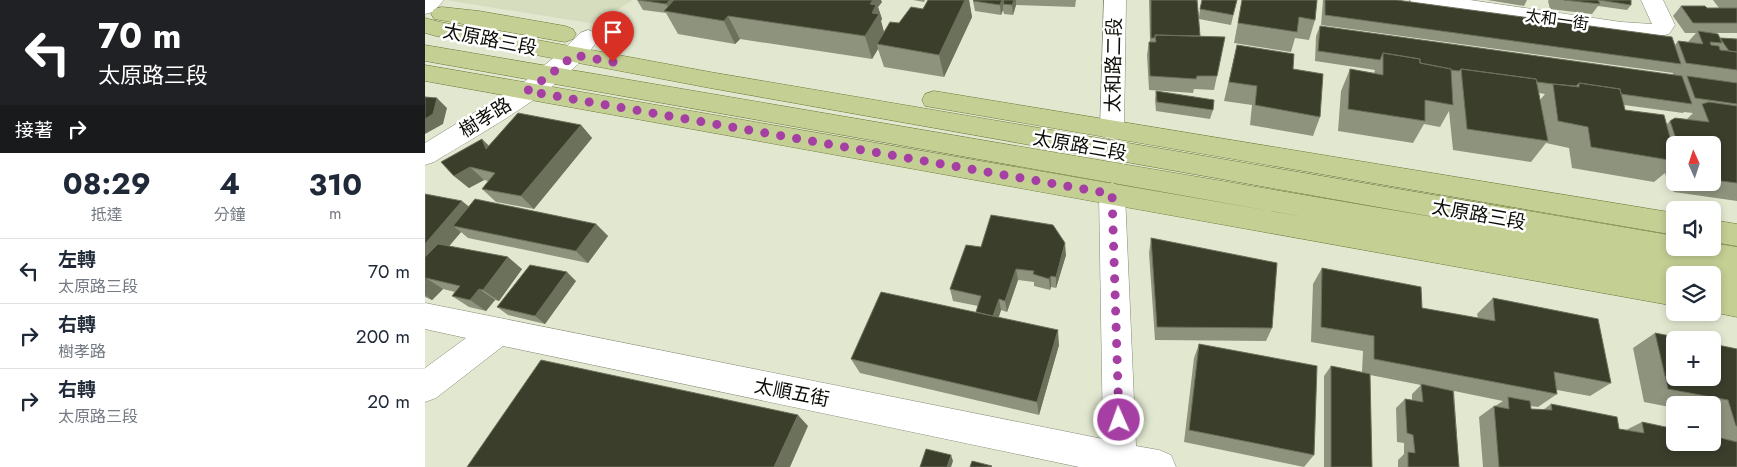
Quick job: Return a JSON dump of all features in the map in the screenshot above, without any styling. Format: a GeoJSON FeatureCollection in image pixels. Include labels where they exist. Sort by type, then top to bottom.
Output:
{"type":"FeatureCollection","features":[{"type":"Feature","properties":{"kind":"main road","name":"太原路三段"},"geometry":{"type":"LineString","coordinates":[[425,12],[479,18],[581,47],[1737,259]]}},
{"type":"Feature","properties":{"kind":"main road","name":"太原路三段"},"geometry":{"type":"LineString","coordinates":[[425,25],[436,29],[729,65],[1666,222]]}},
{"type":"Feature","properties":{"kind":"main road","name":"太原路三段"},"geometry":{"type":"LineString","coordinates":[[425,53],[1666,270]]}},
{"type":"Feature","properties":{"kind":"main road"},"geometry":{"type":"LineString","coordinates":[[425,73],[1666,291]]}},
{"type":"Feature","properties":{"kind":"main road"},"geometry":{"type":"LineString","coordinates":[[1721,232],[1737,235]]}},
{"type":"Feature","properties":{"kind":"main road"},"geometry":{"type":"LineString","coordinates":[[1721,279],[1737,282]]}},
{"type":"Feature","properties":{"kind":"main road"},"geometry":{"type":"LineString","coordinates":[[1721,301],[1737,304]]}},
{"type":"Feature","properties":{"kind":"street"},"geometry":{"type":"LineString","coordinates":[[425,7],[433,0]]}},
{"type":"Feature","properties":{"kind":"street","name":"太和路二段"},"geometry":{"type":"LineString","coordinates":[[1112,130],[1115,0]]}},
{"type":"Feature","properties":{"kind":"street","name":"太和一街"},"geometry":{"type":"LineString","coordinates":[[1421,0],[1652,31],[1661,29],[1664,25],[1652,0]]}},
{"type":"Feature","properties":{"kind":"street","name":"樹孝路"},"geometry":{"type":"LineString","coordinates":[[425,155],[527,91],[551,74],[581,47]]}},
{"type":"Feature","properties":{"kind":"street"},"geometry":{"type":"LineString","coordinates":[[1112,194],[1120,462]]}},
{"type":"Feature","properties":{"kind":"street","name":"太順五街"},"geometry":{"type":"LineString","coordinates":[[425,316],[1120,462],[1159,467]]}},
{"type":"Feature","properties":{"kind":"street"},"geometry":{"type":"LineString","coordinates":[[425,388],[497,332]]}},
{"type":"Feature","properties":{"kind":"shaded area"},"geometry":{"type":"Polygon","coordinates":[[[445,0],[633,0],[595,24],[445,0]]]}},
{"type":"Feature","properties":{"kind":"building"},"geometry":{"type":"Polygon","coordinates":[[[638,0],[670,0],[666,4],[638,0]]]}},
{"type":"Feature","properties":{"kind":"building"},"geometry":{"type":"Polygon","coordinates":[[[674,0],[873,0],[870,4],[876,5],[872,13],[879,14],[865,36],[728,16],[724,21],[664,11],[674,0]]]}},
{"type":"Feature","properties":{"kind":"building"},"geometry":{"type":"Polygon","coordinates":[[[928,0],[965,0],[939,55],[877,44],[890,22],[899,23],[911,7],[923,9],[928,0]]]}},
{"type":"Feature","properties":{"kind":"building"},"geometry":{"type":"Polygon","coordinates":[[[974,0],[1002,0],[1000,5],[974,0]]]}},
{"type":"Feature","properties":{"kind":"building"},"geometry":{"type":"Polygon","coordinates":[[[1004,0],[1014,0],[1012,5],[1003,4],[1004,0]]]}},
{"type":"Feature","properties":{"kind":"building"},"geometry":{"type":"Polygon","coordinates":[[[1151,0],[1197,0],[1200,36],[1155,35],[1155,38],[1151,38],[1151,0]]]}},
{"type":"Feature","properties":{"kind":"building"},"geometry":{"type":"Polygon","coordinates":[[[1202,0],[1237,0],[1233,15],[1200,9],[1202,0]]]}},
{"type":"Feature","properties":{"kind":"building"},"geometry":{"type":"Polygon","coordinates":[[[1242,0],[1317,0],[1315,20],[1299,17],[1297,32],[1238,23],[1242,0]]]}},
{"type":"Feature","properties":{"kind":"building"},"geometry":{"type":"Polygon","coordinates":[[[1325,0],[1396,0],[1672,37],[1681,64],[1325,15],[1325,0]]]}},
{"type":"Feature","properties":{"kind":"building"},"geometry":{"type":"Polygon","coordinates":[[[1564,0],[1598,0],[1600,4],[1564,0]]]}},
{"type":"Feature","properties":{"kind":"building"},"geometry":{"type":"Polygon","coordinates":[[[1599,0],[1631,0],[1631,5],[1599,0]]]}},
{"type":"Feature","properties":{"kind":"building"},"geometry":{"type":"Polygon","coordinates":[[[1681,6],[1737,8],[1737,23],[1693,23],[1681,6]]]}},
{"type":"Feature","properties":{"kind":"building"},"geometry":{"type":"Polygon","coordinates":[[[1320,26],[1682,76],[1692,104],[1621,94],[1620,89],[1579,83],[1576,86],[1553,84],[1537,82],[1536,79],[1461,69],[1459,71],[1451,70],[1420,63],[1420,59],[1383,53],[1380,60],[1318,51],[1320,26]]]}},
{"type":"Feature","properties":{"kind":"building"},"geometry":{"type":"Polygon","coordinates":[[[1698,31],[1718,34],[1722,43],[1710,42],[1711,45],[1719,46],[1720,50],[1737,52],[1737,70],[1686,63],[1678,41],[1703,44],[1698,31]]]}},
{"type":"Feature","properties":{"kind":"building"},"geometry":{"type":"Polygon","coordinates":[[[1155,35],[1225,37],[1217,76],[1197,76],[1196,79],[1150,76],[1149,42],[1156,42],[1155,35]]]}},
{"type":"Feature","properties":{"kind":"building"},"geometry":{"type":"Polygon","coordinates":[[[1720,38],[1737,39],[1737,52],[1729,51],[1720,38]]]}},
{"type":"Feature","properties":{"kind":"building"},"geometry":{"type":"Polygon","coordinates":[[[1237,45],[1294,54],[1293,69],[1323,74],[1320,117],[1255,105],[1257,86],[1229,82],[1237,45]]]}},
{"type":"Feature","properties":{"kind":"building"},"geometry":{"type":"Polygon","coordinates":[[[1383,53],[1420,59],[1420,63],[1451,69],[1453,105],[1425,100],[1425,121],[1348,109],[1350,69],[1383,75],[1383,53]]]}},
{"type":"Feature","properties":{"kind":"building"},"geometry":{"type":"Polygon","coordinates":[[[1461,69],[1536,79],[1548,141],[1467,129],[1461,69]]]}},
{"type":"Feature","properties":{"kind":"building"},"geometry":{"type":"Polygon","coordinates":[[[1687,76],[1737,83],[1737,104],[1695,98],[1687,76]]]}},
{"type":"Feature","properties":{"kind":"building"},"geometry":{"type":"Polygon","coordinates":[[[1579,83],[1620,89],[1625,110],[1664,115],[1670,136],[1666,136],[1666,160],[1591,147],[1588,127],[1558,121],[1553,84],[1579,87],[1579,83]]]}},
{"type":"Feature","properties":{"kind":"building"},"geometry":{"type":"Polygon","coordinates":[[[1156,91],[1214,100],[1213,110],[1157,102],[1156,91]]]}},
{"type":"Feature","properties":{"kind":"building"},"geometry":{"type":"Polygon","coordinates":[[[425,97],[437,98],[433,114],[425,119],[425,97]]]}},
{"type":"Feature","properties":{"kind":"building"},"geometry":{"type":"Polygon","coordinates":[[[1709,102],[1737,106],[1737,183],[1721,181],[1721,136],[1675,136],[1670,121],[1675,118],[1709,122],[1702,104],[1709,102]]]}},
{"type":"Feature","properties":{"kind":"building"},"geometry":{"type":"Polygon","coordinates":[[[518,113],[581,125],[521,196],[482,189],[495,173],[470,167],[454,176],[441,162],[482,139],[486,149],[518,113]]]}},
{"type":"Feature","properties":{"kind":"building"},"geometry":{"type":"Polygon","coordinates":[[[425,194],[462,201],[425,244],[425,194]]]}},
{"type":"Feature","properties":{"kind":"building"},"geometry":{"type":"Polygon","coordinates":[[[475,199],[596,224],[576,251],[453,226],[475,199]]]}},
{"type":"Feature","properties":{"kind":"building"},"geometry":{"type":"Polygon","coordinates":[[[991,215],[1053,225],[1065,243],[1056,277],[1051,276],[1049,279],[1033,274],[1034,271],[1016,269],[1005,301],[999,299],[993,316],[976,312],[981,296],[950,289],[966,245],[981,247],[991,215]]]}},
{"type":"Feature","properties":{"kind":"building"},"geometry":{"type":"Polygon","coordinates":[[[1151,238],[1277,263],[1272,328],[1157,327],[1151,238]]]}},
{"type":"Feature","properties":{"kind":"building"},"geometry":{"type":"Polygon","coordinates":[[[438,244],[508,257],[483,290],[479,289],[470,300],[452,296],[460,286],[425,279],[425,257],[438,244]]]}},
{"type":"Feature","properties":{"kind":"building"},"geometry":{"type":"Polygon","coordinates":[[[530,265],[567,272],[535,316],[497,307],[530,265]]]}},
{"type":"Feature","properties":{"kind":"building"},"geometry":{"type":"Polygon","coordinates":[[[1322,268],[1421,287],[1422,308],[1495,321],[1493,298],[1598,319],[1611,383],[1554,372],[1557,394],[1374,359],[1374,336],[1321,327],[1322,268]]]}},
{"type":"Feature","properties":{"kind":"building"},"geometry":{"type":"Polygon","coordinates":[[[881,292],[1058,330],[1037,402],[851,359],[881,292]]]}},
{"type":"Feature","properties":{"kind":"building"},"geometry":{"type":"Polygon","coordinates":[[[1655,333],[1666,335],[1666,380],[1655,333]]]}},
{"type":"Feature","properties":{"kind":"building"},"geometry":{"type":"Polygon","coordinates":[[[1199,344],[1317,366],[1314,455],[1189,430],[1199,344]]]}},
{"type":"Feature","properties":{"kind":"building"},"geometry":{"type":"Polygon","coordinates":[[[1721,346],[1737,349],[1737,426],[1728,400],[1721,399],[1721,396],[1706,396],[1668,389],[1667,386],[1721,386],[1721,346]]]}},
{"type":"Feature","properties":{"kind":"building"},"geometry":{"type":"Polygon","coordinates":[[[541,360],[798,415],[774,467],[467,467],[541,360]]]}},
{"type":"Feature","properties":{"kind":"building"},"geometry":{"type":"Polygon","coordinates":[[[1331,366],[1370,374],[1372,467],[1331,467],[1331,366]]]}},
{"type":"Feature","properties":{"kind":"building"},"geometry":{"type":"Polygon","coordinates":[[[1421,384],[1453,391],[1459,467],[1408,467],[1408,452],[1415,453],[1413,435],[1407,433],[1405,399],[1423,402],[1421,384]]]}},
{"type":"Feature","properties":{"kind":"building"},"geometry":{"type":"Polygon","coordinates":[[[1508,397],[1530,401],[1531,409],[1552,410],[1551,404],[1617,417],[1619,429],[1644,433],[1642,422],[1666,427],[1666,451],[1721,451],[1721,438],[1737,442],[1737,467],[1499,467],[1494,406],[1509,409],[1508,397]]]}},
{"type":"Feature","properties":{"kind":"building"},"geometry":{"type":"Polygon","coordinates":[[[926,449],[951,455],[947,467],[920,467],[926,449]]]}},
{"type":"Feature","properties":{"kind":"building"},"geometry":{"type":"Polygon","coordinates":[[[972,461],[992,466],[970,467],[972,461]]]}},
{"type":"Feature","properties":{"kind":"route"},"geometry":{"type":"LineString","coordinates":[[613,62],[574,55],[527,91],[1112,194],[1119,420]]}}]}
